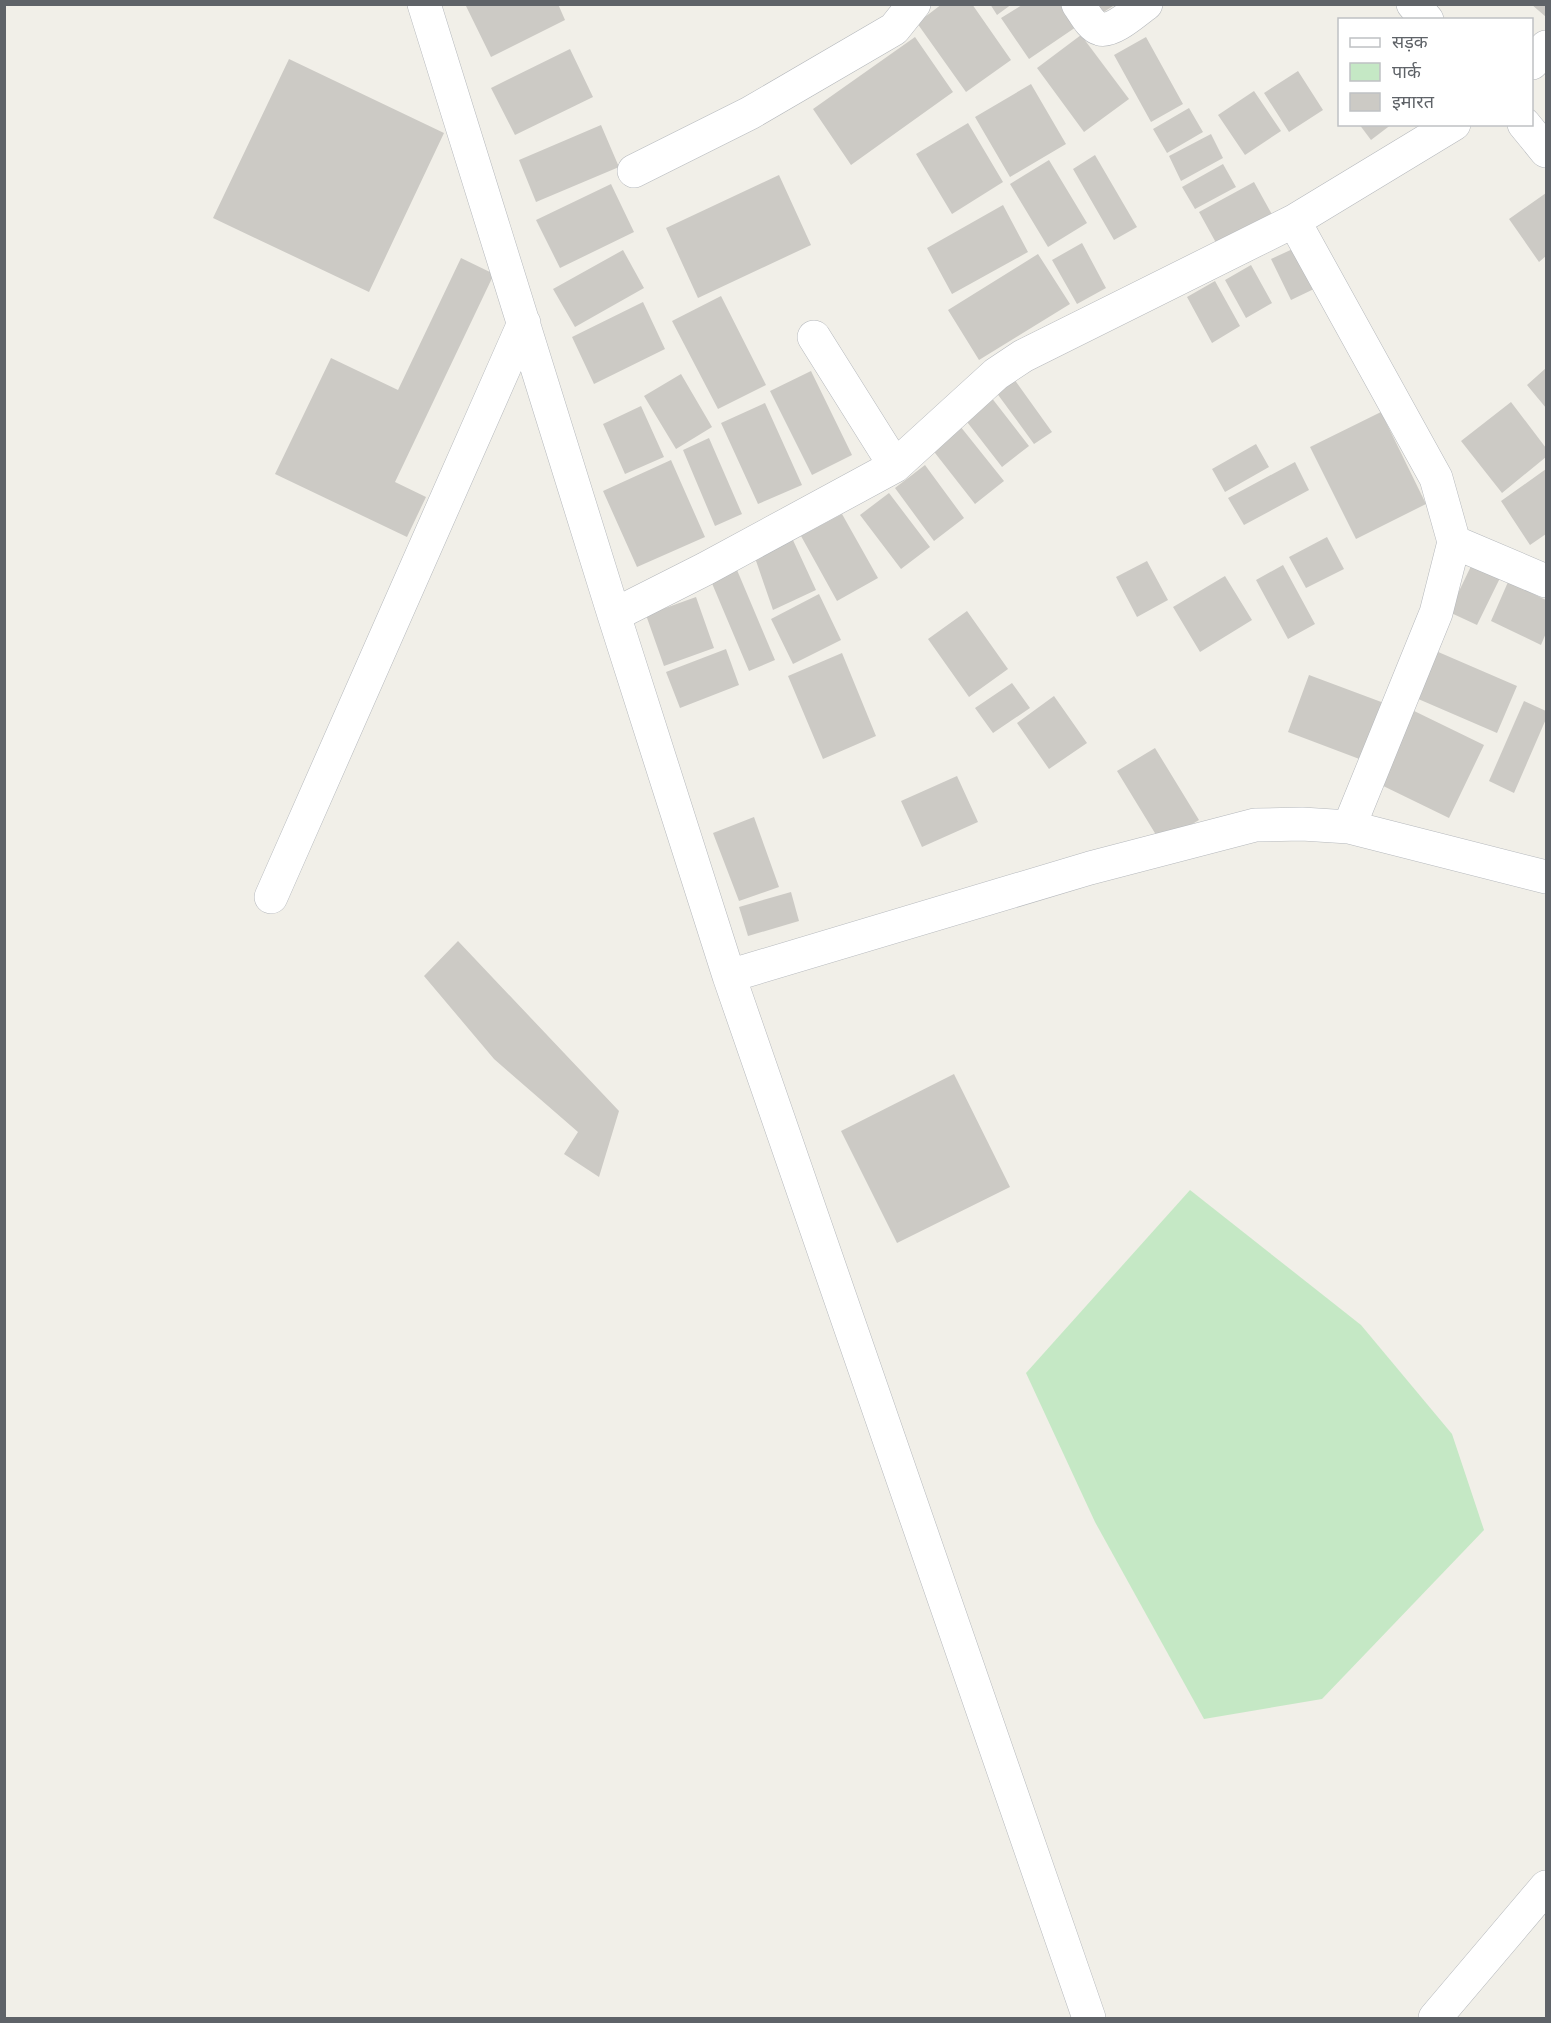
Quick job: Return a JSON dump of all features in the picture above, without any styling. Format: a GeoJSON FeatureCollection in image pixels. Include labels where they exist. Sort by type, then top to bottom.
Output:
{"type":"FeatureCollection","features":[{"type":"Feature","properties":{"kind":"street"},"geometry":{"type":"LineString","coordinates":[[424,4],[729,976],[1089,2019]]}},
{"type":"Feature","properties":{"kind":"street"},"geometry":{"type":"LineString","coordinates":[[634,171],[750,113],[894,29],[914,4]]}},
{"type":"Feature","properties":{"kind":"street"},"geometry":{"type":"LineString","coordinates":[[1078,4],[1093,24],[1101,29],[1111,29],[1146,4]]}},
{"type":"Feature","properties":{"kind":"street"},"geometry":{"type":"LineString","coordinates":[[1413,4],[1425,18]]}},
{"type":"Feature","properties":{"kind":"street"},"geometry":{"type":"LineString","coordinates":[[1533,62],[1546,47]]}},
{"type":"Feature","properties":{"kind":"street"},"geometry":{"type":"LineString","coordinates":[[614,615],[705,569],[895,466],[996,374],[1023,356],[1294,221],[1451,126]]}},
{"type":"Feature","properties":{"kind":"street"},"geometry":{"type":"LineString","coordinates":[[1526,126],[1546,151]]}},
{"type":"Feature","properties":{"kind":"street"},"geometry":{"type":"LineString","coordinates":[[1294,221],[1436,478],[1455,542],[1436,613],[1349,827]]}},
{"type":"Feature","properties":{"kind":"street"},"geometry":{"type":"LineString","coordinates":[[271,897],[524,322]]}},
{"type":"Feature","properties":{"kind":"street"},"geometry":{"type":"LineString","coordinates":[[814,337],[895,466]]}},
{"type":"Feature","properties":{"kind":"street"},"geometry":{"type":"LineString","coordinates":[[1455,542],[1546,581]]}},
{"type":"Feature","properties":{"kind":"street"},"geometry":{"type":"LineString","coordinates":[[729,976],[1090,868],[1255,825],[1302,824],[1349,827],[1546,877]]}},
{"type":"Feature","properties":{"kind":"street"},"geometry":{"type":"LineString","coordinates":[[1435,2019],[1546,1887]]}},
{"type":"Feature","properties":{"kind":"green space"},"geometry":{"type":"Polygon","coordinates":[[[1190,1190],[1361,1325],[1452,1434],[1484,1530],[1322,1699],[1204,1719],[1095,1522],[1026,1373],[1190,1190]]]}},
{"type":"Feature","properties":{"kind":"building"},"geometry":{"type":"Polygon","coordinates":[[[465,4],[558,4],[565,20],[491,57],[465,4]]]}},
{"type":"Feature","properties":{"kind":"building"},"geometry":{"type":"Polygon","coordinates":[[[942,4],[972,4],[1011,60],[966,92],[917,23],[942,4]]]}},
{"type":"Feature","properties":{"kind":"building"},"geometry":{"type":"Polygon","coordinates":[[[990,4],[1012,4],[997,15],[990,4]]]}},
{"type":"Feature","properties":{"kind":"building"},"geometry":{"type":"Polygon","coordinates":[[[1089,4],[1116,4],[1096,17],[1089,4]]]}},
{"type":"Feature","properties":{"kind":"building"},"geometry":{"type":"Polygon","coordinates":[[[1531,4],[1546,4],[1546,17],[1531,4]]]}},
{"type":"Feature","properties":{"kind":"building"},"geometry":{"type":"Polygon","coordinates":[[[1022,5],[1065,5],[1079,25],[1029,59],[1001,18],[1022,5]]]}},
{"type":"Feature","properties":{"kind":"building"},"geometry":{"type":"Polygon","coordinates":[[[1081,35],[1129,99],[1084,132],[1037,68],[1081,35]]]}},
{"type":"Feature","properties":{"kind":"building"},"geometry":{"type":"Polygon","coordinates":[[[915,37],[953,92],[851,165],[813,109],[915,37]]]}},
{"type":"Feature","properties":{"kind":"building"},"geometry":{"type":"Polygon","coordinates":[[[1146,37],[1183,104],[1151,122],[1114,55],[1146,37]]]}},
{"type":"Feature","properties":{"kind":"building"},"geometry":{"type":"Polygon","coordinates":[[[570,49],[593,97],[515,135],[491,88],[570,49]]]}},
{"type":"Feature","properties":{"kind":"building"},"geometry":{"type":"Polygon","coordinates":[[[289,59],[444,133],[369,292],[213,218],[289,59]]]}},
{"type":"Feature","properties":{"kind":"building"},"geometry":{"type":"Polygon","coordinates":[[[1298,71],[1323,110],[1289,132],[1264,93],[1298,71]]]}},
{"type":"Feature","properties":{"kind":"building"},"geometry":{"type":"Polygon","coordinates":[[[1031,84],[1066,144],[1010,177],[975,117],[1031,84]]]}},
{"type":"Feature","properties":{"kind":"building"},"geometry":{"type":"Polygon","coordinates":[[[1254,91],[1281,131],[1245,155],[1218,115],[1254,91]]]}},
{"type":"Feature","properties":{"kind":"building"},"geometry":{"type":"Polygon","coordinates":[[[1189,108],[1203,132],[1167,153],[1153,129],[1189,108]]]}},
{"type":"Feature","properties":{"kind":"building"},"geometry":{"type":"Polygon","coordinates":[[[968,123],[1003,182],[952,214],[916,154],[968,123]]]}},
{"type":"Feature","properties":{"kind":"building"},"geometry":{"type":"Polygon","coordinates":[[[601,125],[619,167],[536,202],[519,160],[601,125]]]}},
{"type":"Feature","properties":{"kind":"building"},"geometry":{"type":"Polygon","coordinates":[[[1360,126],[1389,126],[1371,140],[1360,126]]]}},
{"type":"Feature","properties":{"kind":"building"},"geometry":{"type":"Polygon","coordinates":[[[1211,134],[1223,158],[1181,181],[1169,156],[1211,134]]]}},
{"type":"Feature","properties":{"kind":"building"},"geometry":{"type":"Polygon","coordinates":[[[1095,155],[1137,227],[1114,240],[1073,169],[1095,155]]]}},
{"type":"Feature","properties":{"kind":"building"},"geometry":{"type":"Polygon","coordinates":[[[1049,160],[1087,223],[1048,247],[1010,184],[1049,160]]]}},
{"type":"Feature","properties":{"kind":"building"},"geometry":{"type":"Polygon","coordinates":[[[1223,164],[1236,187],[1195,209],[1182,187],[1223,164]]]}},
{"type":"Feature","properties":{"kind":"building"},"geometry":{"type":"Polygon","coordinates":[[[779,175],[811,245],[698,298],[666,228],[779,175]]]}},
{"type":"Feature","properties":{"kind":"building"},"geometry":{"type":"Polygon","coordinates":[[[1254,182],[1275,220],[1220,250],[1199,212],[1254,182]]]}},
{"type":"Feature","properties":{"kind":"building"},"geometry":{"type":"Polygon","coordinates":[[[611,184],[634,232],[560,268],[536,220],[611,184]]]}},
{"type":"Feature","properties":{"kind":"building"},"geometry":{"type":"Polygon","coordinates":[[[1546,193],[1546,256],[1539,262],[1509,219],[1546,193]]]}},
{"type":"Feature","properties":{"kind":"building"},"geometry":{"type":"Polygon","coordinates":[[[1003,205],[1028,252],[952,294],[927,248],[1003,205]]]}},
{"type":"Feature","properties":{"kind":"building"},"geometry":{"type":"Polygon","coordinates":[[[1082,243],[1106,288],[1077,304],[1052,260],[1082,243]]]}},
{"type":"Feature","properties":{"kind":"building"},"geometry":{"type":"Polygon","coordinates":[[[1297,247],[1316,288],[1291,300],[1271,259],[1297,247]]]}},
{"type":"Feature","properties":{"kind":"building"},"geometry":{"type":"Polygon","coordinates":[[[623,250],[644,288],[575,327],[553,289],[623,250]]]}},
{"type":"Feature","properties":{"kind":"building"},"geometry":{"type":"Polygon","coordinates":[[[1038,254],[1070,304],[979,360],[948,310],[1038,254]]]}},
{"type":"Feature","properties":{"kind":"building"},"geometry":{"type":"Polygon","coordinates":[[[461,258],[494,274],[395,482],[426,497],[407,537],[275,474],[331,358],[398,390],[461,258]]]}},
{"type":"Feature","properties":{"kind":"building"},"geometry":{"type":"Polygon","coordinates":[[[1251,265],[1272,303],[1246,318],[1225,280],[1251,265]]]}},
{"type":"Feature","properties":{"kind":"building"},"geometry":{"type":"Polygon","coordinates":[[[1215,281],[1240,326],[1212,343],[1187,297],[1215,281]]]}},
{"type":"Feature","properties":{"kind":"building"},"geometry":{"type":"Polygon","coordinates":[[[721,296],[766,385],[718,409],[672,321],[721,296]]]}},
{"type":"Feature","properties":{"kind":"building"},"geometry":{"type":"Polygon","coordinates":[[[643,302],[665,349],[594,384],[572,337],[643,302]]]}},
{"type":"Feature","properties":{"kind":"building"},"geometry":{"type":"Polygon","coordinates":[[[1546,368],[1546,408],[1527,385],[1546,368]]]}},
{"type":"Feature","properties":{"kind":"building"},"geometry":{"type":"Polygon","coordinates":[[[811,371],[852,455],[812,475],[770,391],[811,371]]]}},
{"type":"Feature","properties":{"kind":"building"},"geometry":{"type":"Polygon","coordinates":[[[681,374],[712,427],[676,449],[644,396],[681,374]]]}},
{"type":"Feature","properties":{"kind":"building"},"geometry":{"type":"Polygon","coordinates":[[[1014,379],[1052,432],[1034,444],[996,392],[1014,379]]]}},
{"type":"Feature","properties":{"kind":"building"},"geometry":{"type":"Polygon","coordinates":[[[991,397],[1029,446],[1002,467],[964,418],[991,397]]]}},
{"type":"Feature","properties":{"kind":"building"},"geometry":{"type":"Polygon","coordinates":[[[1511,402],[1546,448],[1546,457],[1502,493],[1461,441],[1511,402]]]}},
{"type":"Feature","properties":{"kind":"building"},"geometry":{"type":"Polygon","coordinates":[[[765,403],[802,485],[758,504],[721,423],[765,403]]]}},
{"type":"Feature","properties":{"kind":"building"},"geometry":{"type":"Polygon","coordinates":[[[641,406],[664,457],[625,474],[603,424],[641,406]]]}},
{"type":"Feature","properties":{"kind":"building"},"geometry":{"type":"Polygon","coordinates":[[[1381,412],[1426,504],[1356,539],[1310,447],[1381,412]]]}},
{"type":"Feature","properties":{"kind":"building"},"geometry":{"type":"Polygon","coordinates":[[[956,421],[1004,481],[975,504],[928,444],[956,421]]]}},
{"type":"Feature","properties":{"kind":"building"},"geometry":{"type":"Polygon","coordinates":[[[709,438],[742,514],[715,526],[683,450],[709,438]]]}},
{"type":"Feature","properties":{"kind":"building"},"geometry":{"type":"Polygon","coordinates":[[[1256,444],[1269,467],[1225,492],[1212,469],[1256,444]]]}},
{"type":"Feature","properties":{"kind":"building"},"geometry":{"type":"Polygon","coordinates":[[[671,460],[705,537],[637,567],[603,491],[671,460]]]}},
{"type":"Feature","properties":{"kind":"building"},"geometry":{"type":"Polygon","coordinates":[[[1295,462],[1309,490],[1244,525],[1228,498],[1295,462]]]}},
{"type":"Feature","properties":{"kind":"building"},"geometry":{"type":"Polygon","coordinates":[[[925,465],[964,518],[934,541],[895,488],[925,465]]]}},
{"type":"Feature","properties":{"kind":"building"},"geometry":{"type":"Polygon","coordinates":[[[1546,469],[1546,534],[1530,545],[1501,501],[1546,469]]]}},
{"type":"Feature","properties":{"kind":"building"},"geometry":{"type":"Polygon","coordinates":[[[889,493],[930,547],[901,569],[860,515],[889,493]]]}},
{"type":"Feature","properties":{"kind":"building"},"geometry":{"type":"Polygon","coordinates":[[[842,514],[878,578],[837,601],[801,536],[842,514]]]}},
{"type":"Feature","properties":{"kind":"building"},"geometry":{"type":"Polygon","coordinates":[[[1327,537],[1344,569],[1306,588],[1289,557],[1327,537]]]}},
{"type":"Feature","properties":{"kind":"building"},"geometry":{"type":"Polygon","coordinates":[[[792,538],[816,590],[773,610],[754,555],[792,538]]]}},
{"type":"Feature","properties":{"kind":"building"},"geometry":{"type":"Polygon","coordinates":[[[1147,561],[1168,600],[1137,617],[1116,577],[1147,561]]]}},
{"type":"Feature","properties":{"kind":"building"},"geometry":{"type":"Polygon","coordinates":[[[1473,562],[1501,576],[1477,625],[1449,612],[1473,562]]]}},
{"type":"Feature","properties":{"kind":"building"},"geometry":{"type":"Polygon","coordinates":[[[1283,565],[1315,624],[1288,639],[1256,580],[1283,565]]]}},
{"type":"Feature","properties":{"kind":"building"},"geometry":{"type":"Polygon","coordinates":[[[737,570],[775,660],[749,671],[711,581],[737,570]]]}},
{"type":"Feature","properties":{"kind":"building"},"geometry":{"type":"Polygon","coordinates":[[[1225,576],[1252,620],[1200,652],[1173,607],[1225,576]]]}},
{"type":"Feature","properties":{"kind":"building"},"geometry":{"type":"Polygon","coordinates":[[[1508,582],[1546,600],[1546,633],[1541,645],[1491,621],[1508,582]]]}},
{"type":"Feature","properties":{"kind":"building"},"geometry":{"type":"Polygon","coordinates":[[[819,594],[841,640],[793,664],[771,619],[819,594]]]}},
{"type":"Feature","properties":{"kind":"building"},"geometry":{"type":"Polygon","coordinates":[[[696,597],[714,648],[664,666],[646,615],[696,597]]]}},
{"type":"Feature","properties":{"kind":"building"},"geometry":{"type":"Polygon","coordinates":[[[967,611],[1008,669],[969,697],[928,639],[967,611]]]}},
{"type":"Feature","properties":{"kind":"building"},"geometry":{"type":"Polygon","coordinates":[[[1429,648],[1517,686],[1497,733],[1409,695],[1429,648]]]}},
{"type":"Feature","properties":{"kind":"building"},"geometry":{"type":"Polygon","coordinates":[[[726,649],[739,685],[680,708],[666,672],[726,649]]]}},
{"type":"Feature","properties":{"kind":"building"},"geometry":{"type":"Polygon","coordinates":[[[842,653],[876,736],[823,759],[788,676],[842,653]]]}},
{"type":"Feature","properties":{"kind":"building"},"geometry":{"type":"Polygon","coordinates":[[[1309,675],[1384,703],[1362,760],[1288,732],[1309,675]]]}},
{"type":"Feature","properties":{"kind":"building"},"geometry":{"type":"Polygon","coordinates":[[[1012,683],[1030,708],[993,733],[975,708],[1012,683]]]}},
{"type":"Feature","properties":{"kind":"building"},"geometry":{"type":"Polygon","coordinates":[[[1054,696],[1087,743],[1049,769],[1017,723],[1054,696]]]}},
{"type":"Feature","properties":{"kind":"building"},"geometry":{"type":"Polygon","coordinates":[[[1524,701],[1546,711],[1546,719],[1514,793],[1489,781],[1524,701]]]}},
{"type":"Feature","properties":{"kind":"building"},"geometry":{"type":"Polygon","coordinates":[[[1408,708],[1484,745],[1449,818],[1373,781],[1408,708]]]}},
{"type":"Feature","properties":{"kind":"building"},"geometry":{"type":"Polygon","coordinates":[[[1155,748],[1199,820],[1161,843],[1117,771],[1155,748]]]}},
{"type":"Feature","properties":{"kind":"building"},"geometry":{"type":"Polygon","coordinates":[[[957,776],[978,822],[922,847],[901,801],[957,776]]]}},
{"type":"Feature","properties":{"kind":"building"},"geometry":{"type":"Polygon","coordinates":[[[754,817],[779,887],[739,901],[713,833],[754,817]]]}},
{"type":"Feature","properties":{"kind":"building"},"geometry":{"type":"Polygon","coordinates":[[[791,892],[799,921],[748,936],[739,907],[791,892]]]}},
{"type":"Feature","properties":{"kind":"building"},"geometry":{"type":"Polygon","coordinates":[[[458,941],[619,1111],[599,1177],[564,1154],[578,1132],[494,1059],[424,976],[458,941]]]}},
{"type":"Feature","properties":{"kind":"building"},"geometry":{"type":"Polygon","coordinates":[[[954,1074],[1010,1187],[897,1243],[841,1131],[954,1074]]]}}]}
